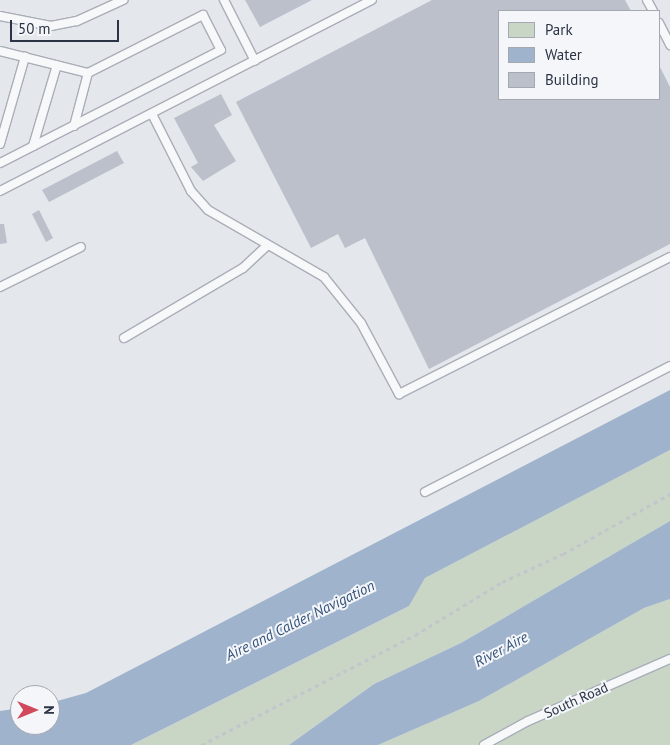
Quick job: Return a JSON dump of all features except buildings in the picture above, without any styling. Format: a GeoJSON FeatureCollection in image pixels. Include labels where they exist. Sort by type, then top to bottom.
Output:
{"type":"FeatureCollection","features":[{"type":"Feature","properties":{"kind":"lane"},"geometry":{"type":"LineString","coordinates":[[0,16],[51,26],[77,21],[123,0]]}},
{"type":"Feature","properties":{"kind":"lane"},"geometry":{"type":"LineString","coordinates":[[224,0],[255,61]]}},
{"type":"Feature","properties":{"kind":"lane"},"geometry":{"type":"LineString","coordinates":[[0,191],[372,0]]}},
{"type":"Feature","properties":{"kind":"lane"},"geometry":{"type":"LineString","coordinates":[[0,50],[88,73],[202,15],[221,50],[0,164]]}},
{"type":"Feature","properties":{"kind":"lane"},"geometry":{"type":"LineString","coordinates":[[660,25],[670,46]]}},
{"type":"Feature","properties":{"kind":"lane"},"geometry":{"type":"LineString","coordinates":[[0,144],[25,57]]}},
{"type":"Feature","properties":{"kind":"lane"},"geometry":{"type":"LineString","coordinates":[[33,146],[57,65]]}},
{"type":"Feature","properties":{"kind":"lane"},"geometry":{"type":"LineString","coordinates":[[74,126],[88,73]]}},
{"type":"Feature","properties":{"kind":"lane"},"geometry":{"type":"LineString","coordinates":[[152,114],[191,191],[208,210],[267,246],[324,277],[361,323],[399,394],[670,257]]}},
{"type":"Feature","properties":{"kind":"lane"},"geometry":{"type":"LineString","coordinates":[[124,338],[243,268],[267,246]]}},
{"type":"Feature","properties":{"kind":"lane"},"geometry":{"type":"LineString","coordinates":[[0,286],[80,247]]}},
{"type":"Feature","properties":{"kind":"lane"},"geometry":{"type":"LineString","coordinates":[[425,492],[670,366]]}},
{"type":"Feature","properties":{"kind":"lane","name":"South Road"},"geometry":{"type":"LineString","coordinates":[[484,745],[528,721],[670,659]]}},
{"type":"Feature","properties":{"kind":"path"},"geometry":{"type":"LineString","coordinates":[[201,745],[415,635],[502,582],[563,554],[670,494]]}},
{"type":"Feature","properties":{"kind":"green space"},"geometry":{"type":"Polygon","coordinates":[[[670,450],[670,521],[461,643],[374,684],[289,745],[131,745],[409,606],[425,578],[670,450]]]}},
{"type":"Feature","properties":{"kind":"green space"},"geometry":{"type":"Polygon","coordinates":[[[670,599],[670,745],[378,745],[479,701],[644,608],[670,599]]]}},
{"type":"Feature","properties":{"kind":"water","name":"Aire and Calder Navigation"},"geometry":{"type":"Polygon","coordinates":[[[670,390],[670,450],[425,578],[409,606],[131,745],[0,745],[0,711],[10,710],[10,735],[60,735],[60,700],[86,693],[670,390]]]}},
{"type":"Feature","properties":{"kind":"water","name":"River Aire"},"geometry":{"type":"Polygon","coordinates":[[[670,521],[670,599],[644,608],[479,701],[378,745],[289,745],[374,684],[461,643],[670,521]]]}}]}
